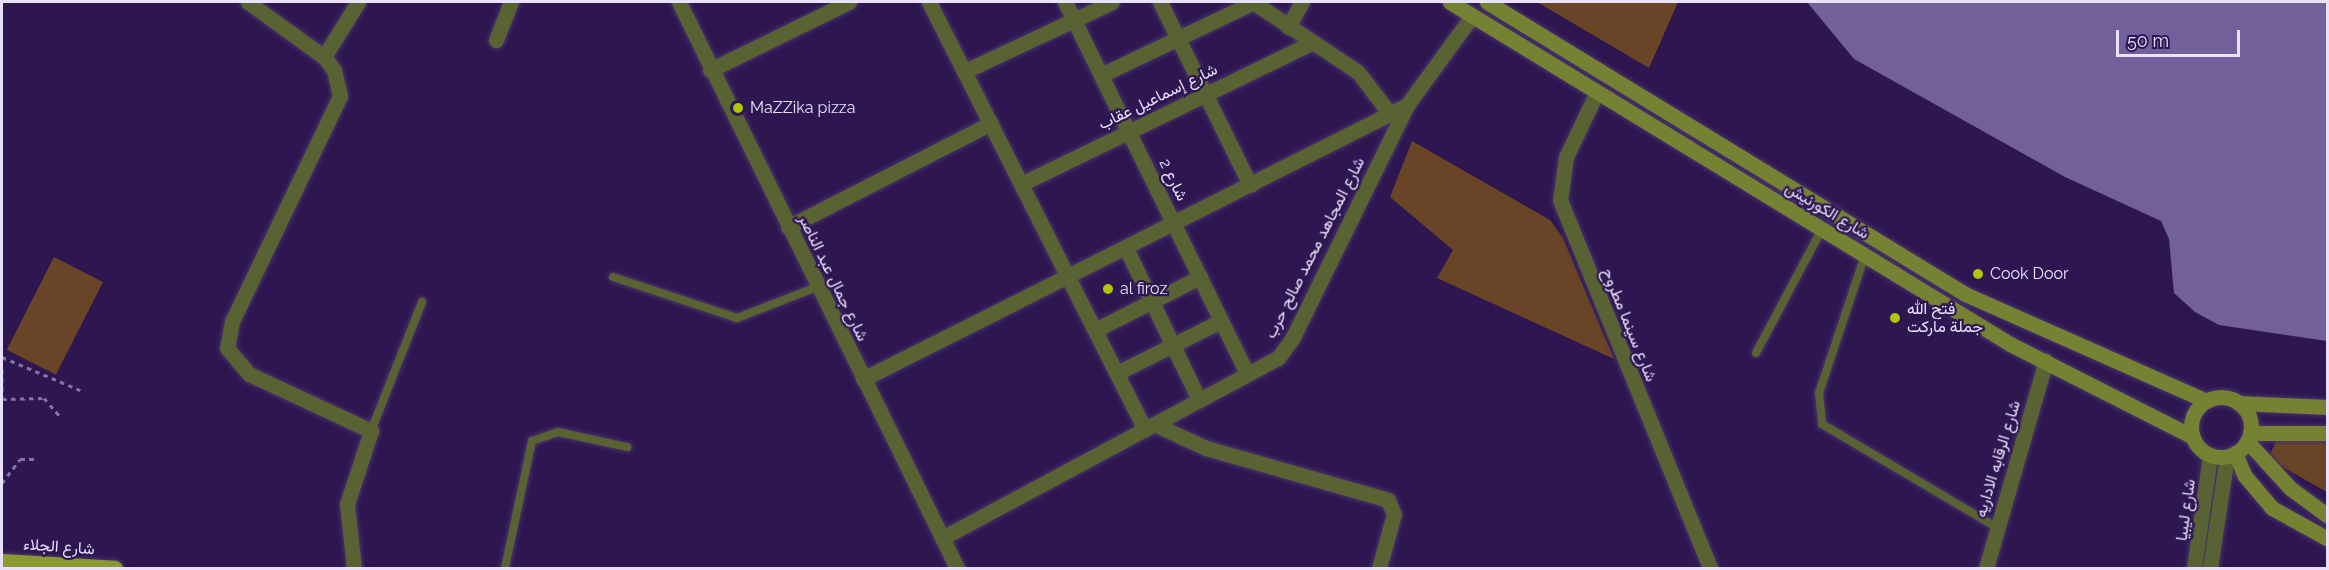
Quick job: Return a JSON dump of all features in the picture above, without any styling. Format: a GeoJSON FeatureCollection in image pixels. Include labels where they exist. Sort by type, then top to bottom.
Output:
{"type":"FeatureCollection","features":[{"type":"Feature","properties":{"kind":"main road","name":"شارع الجلاء"},"geometry":{"type":"LineString","coordinates":[[2,561],[115,568]]}},
{"type":"Feature","properties":{"kind":"street"},"geometry":{"type":"LineString","coordinates":[[248,2],[324,57],[339,83],[337,109],[232,321],[227,348],[249,374],[371,431],[347,504],[354,568]]}},
{"type":"Feature","properties":{"kind":"street"},"geometry":{"type":"LineString","coordinates":[[324,57],[358,2]]}},
{"type":"Feature","properties":{"kind":"street"},"geometry":{"type":"LineString","coordinates":[[496,40],[511,2]]}},
{"type":"Feature","properties":{"kind":"street","name":"شارع جمال عبد الناصر"},"geometry":{"type":"LineString","coordinates":[[680,2],[710,70],[957,568]]}},
{"type":"Feature","properties":{"kind":"street"},"geometry":{"type":"LineString","coordinates":[[710,70],[849,2]]}},
{"type":"Feature","properties":{"kind":"street"},"geometry":{"type":"LineString","coordinates":[[929,2],[1117,373],[1149,427],[1206,448],[1388,500],[1394,514],[1378,568]]}},
{"type":"Feature","properties":{"kind":"street","name":"شارع 2"},"geometry":{"type":"LineString","coordinates":[[1065,2],[1247,374]]}},
{"type":"Feature","properties":{"kind":"street"},"geometry":{"type":"LineString","coordinates":[[965,71],[1112,2]]}},
{"type":"Feature","properties":{"kind":"street"},"geometry":{"type":"LineString","coordinates":[[1160,2],[1250,185]]}},
{"type":"Feature","properties":{"kind":"street"},"geometry":{"type":"LineString","coordinates":[[1101,75],[1254,2],[1311,43],[1358,72],[1390,114]]}},
{"type":"Feature","properties":{"kind":"street"},"geometry":{"type":"LineString","coordinates":[[1288,27],[1302,2]]}},
{"type":"Feature","properties":{"kind":"street","name":"شارع الكورنيش"},"geometry":{"type":"LineString","coordinates":[[1450,2],[1596,94],[1865,255],[2046,360],[2193,437]]}},
{"type":"Feature","properties":{"kind":"street","name":"شارع الكورنيش"},"geometry":{"type":"LineString","coordinates":[[1487,2],[1965,294],[2206,401]]}},
{"type":"Feature","properties":{"kind":"street","name":"شارع المجاهد محمد صالح حرب"},"geometry":{"type":"LineString","coordinates":[[942,538],[1278,358],[1293,337],[1407,105],[1472,16]]}},
{"type":"Feature","properties":{"kind":"street","name":"شارع إسماعيل عقاب"},"geometry":{"type":"LineString","coordinates":[[1021,184],[1311,43]]}},
{"type":"Feature","properties":{"kind":"street","name":"شارع سينما مطروح"},"geometry":{"type":"LineString","coordinates":[[1596,94],[1566,157],[1560,200],[1710,568]]}},
{"type":"Feature","properties":{"kind":"street"},"geometry":{"type":"LineString","coordinates":[[863,379],[1407,105]]}},
{"type":"Feature","properties":{"kind":"street"},"geometry":{"type":"LineString","coordinates":[[788,227],[991,123]]}},
{"type":"Feature","properties":{"kind":"street"},"geometry":{"type":"LineString","coordinates":[[1126,248],[1198,400]]}},
{"type":"Feature","properties":{"kind":"street"},"geometry":{"type":"LineString","coordinates":[[1095,330],[1200,277]]}},
{"type":"Feature","properties":{"kind":"street"},"geometry":{"type":"LineString","coordinates":[[1117,373],[1221,321]]}},
{"type":"Feature","properties":{"kind":"street","name":"شارع الرقابه الاداريه"},"geometry":{"type":"LineString","coordinates":[[1986,568],[1996,526],[2046,360]]}},
{"type":"Feature","properties":{"kind":"street"},"geometry":{"type":"LineString","coordinates":[[2328,407],[2238,403],[2223,397],[2206,401],[2194,413],[2193,437],[2210,455],[2231,455],[2248,437],[2328,433]]}},
{"type":"Feature","properties":{"kind":"street"},"geometry":{"type":"LineString","coordinates":[[2238,403],[2248,417],[2248,437],[2289,488],[2328,516]]}},
{"type":"Feature","properties":{"kind":"street","name":"شارع ليبيا"},"geometry":{"type":"LineString","coordinates":[[2194,568],[2210,455]]}},
{"type":"Feature","properties":{"kind":"street"},"geometry":{"type":"LineString","coordinates":[[2231,455],[2245,476],[2272,507],[2328,539]]}},
{"type":"Feature","properties":{"kind":"street","name":"شارع ليبيا"},"geometry":{"type":"LineString","coordinates":[[2210,568],[2231,455]]}},
{"type":"Feature","properties":{"kind":"lane"},"geometry":{"type":"LineString","coordinates":[[1756,353],[1822,229]]}},
{"type":"Feature","properties":{"kind":"lane"},"geometry":{"type":"LineString","coordinates":[[1865,255],[1819,393],[1822,424],[1996,526]]}},
{"type":"Feature","properties":{"kind":"lane"},"geometry":{"type":"LineString","coordinates":[[613,277],[737,318],[817,287]]}},
{"type":"Feature","properties":{"kind":"lane"},"geometry":{"type":"LineString","coordinates":[[371,431],[422,302]]}},
{"type":"Feature","properties":{"kind":"lane"},"geometry":{"type":"LineString","coordinates":[[505,568],[532,441],[558,432],[627,447]]}},
{"type":"Feature","properties":{"kind":"path"},"geometry":{"type":"LineString","coordinates":[[2,357],[80,390]]}},
{"type":"Feature","properties":{"kind":"path"},"geometry":{"type":"LineString","coordinates":[[2,369],[2,398],[44,398],[59,415]]}},
{"type":"Feature","properties":{"kind":"path"},"geometry":{"type":"LineString","coordinates":[[2,483],[20,459],[37,459]]}},
{"type":"Feature","properties":{"kind":"shaded area"},"geometry":{"type":"Polygon","coordinates":[[[1537,2],[1678,2],[1649,68],[1537,2]]]}},
{"type":"Feature","properties":{"kind":"shaded area"},"geometry":{"type":"Polygon","coordinates":[[[1807,2],[2327,2],[2327,341],[2219,325],[2195,312],[2174,293],[2169,239],[2161,221],[2065,177],[1854,59],[1807,2]]]}},
{"type":"Feature","properties":{"kind":"shaded area"},"geometry":{"type":"Polygon","coordinates":[[[1412,141],[1550,220],[1563,238],[1614,359],[1437,278],[1453,250],[1390,197],[1412,141]]]}},
{"type":"Feature","properties":{"kind":"shaded area"},"geometry":{"type":"Polygon","coordinates":[[[54,257],[103,282],[56,375],[7,350],[54,257]]]}},
{"type":"Feature","properties":{"kind":"shaded area"},"geometry":{"type":"Polygon","coordinates":[[[2278,437],[2327,439],[2327,492],[2268,459],[2278,437]]]}},
{"type":"Feature","properties":{"kind":"place","name":"MaZZika pizza"},"geometry":{"type":"Point","coordinates":[738,108]}},
{"type":"Feature","properties":{"kind":"place","name":"Cook Door"},"geometry":{"type":"Point","coordinates":[1978,274]}},
{"type":"Feature","properties":{"kind":"place","name":"al firoz"},"geometry":{"type":"Point","coordinates":[1108,289]}},
{"type":"Feature","properties":{"kind":"place","name":"فتح الله جملة ماركت"},"geometry":{"type":"Point","coordinates":[1895,318]}}]}
